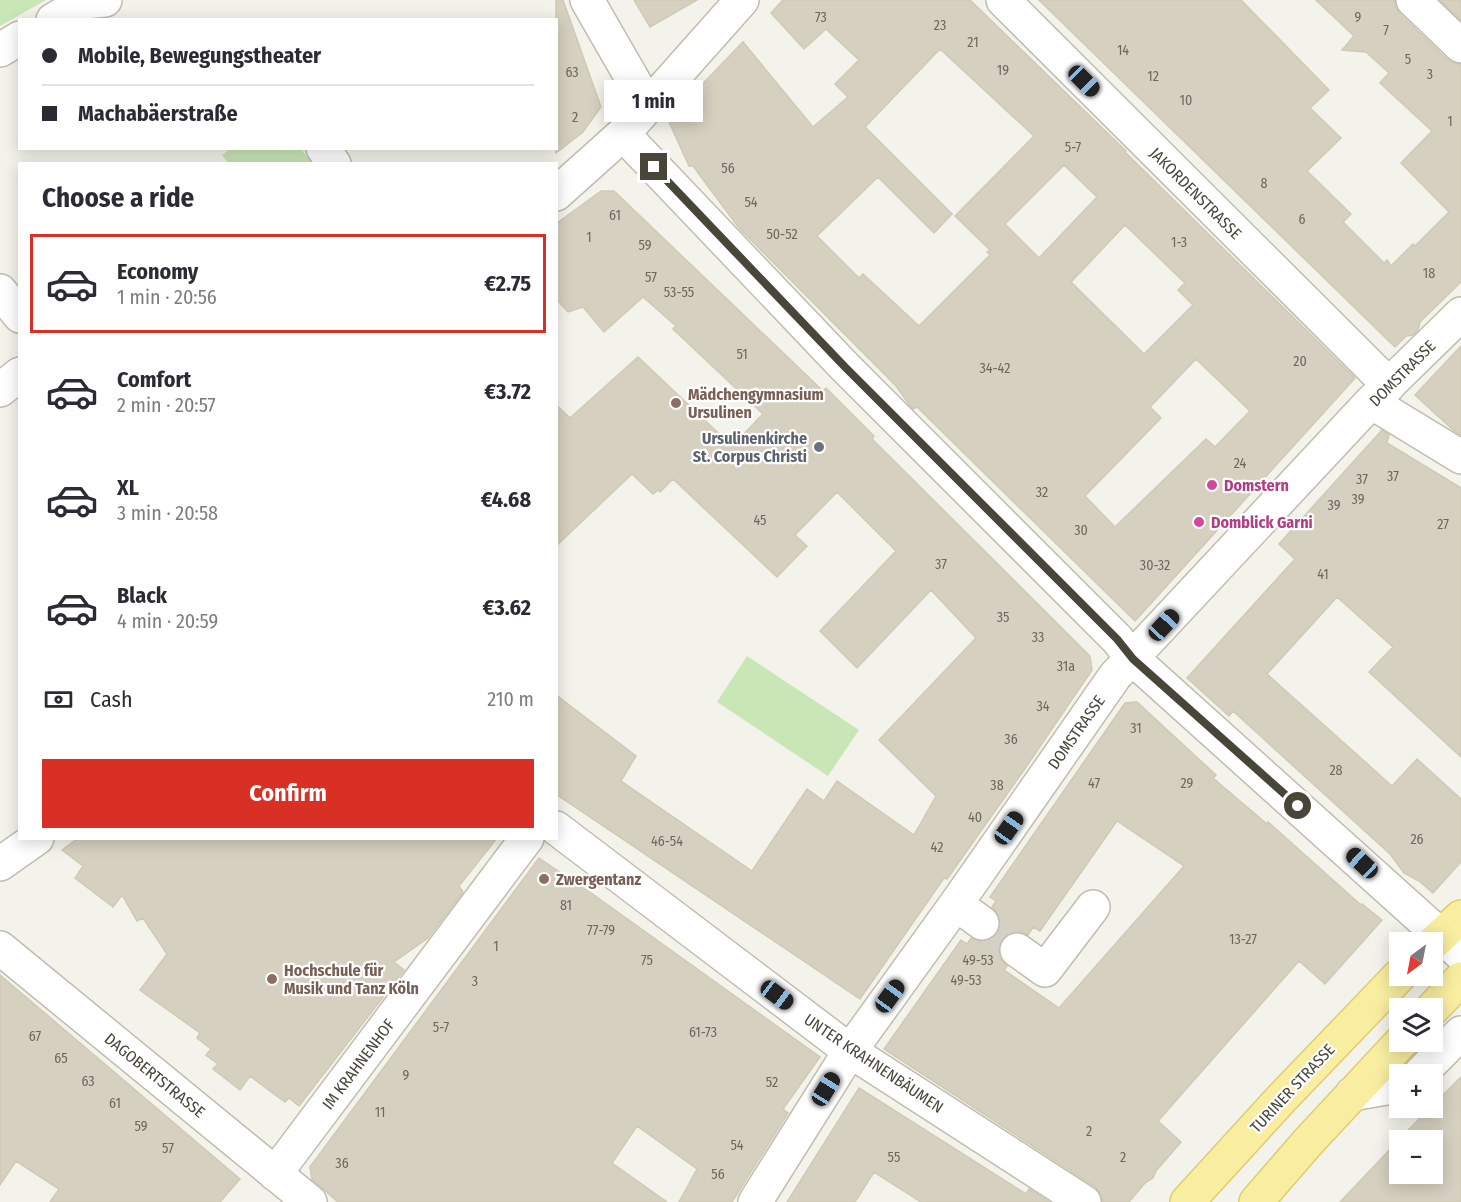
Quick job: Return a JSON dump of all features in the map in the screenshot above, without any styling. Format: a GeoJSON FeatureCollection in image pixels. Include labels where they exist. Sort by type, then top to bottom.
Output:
{"type":"FeatureCollection","features":[{"type":"Feature","properties":{"kind":"main road"},"geometry":{"type":"LineString","coordinates":[[1443,998],[1461,979]]}},
{"type":"Feature","properties":{"kind":"main road","name":"TURINER STRASSE"},"geometry":{"type":"LineString","coordinates":[[1192,1199],[1282,1098],[1389,986]]}},
{"type":"Feature","properties":{"kind":"main road"},"geometry":{"type":"LineString","coordinates":[[1256,1202],[1392,1052]]}},
{"type":"Feature","properties":{"kind":"street"},"geometry":{"type":"LineString","coordinates":[[56,18],[84,2],[105,0]]}},
{"type":"Feature","properties":{"kind":"street"},"geometry":{"type":"LineString","coordinates":[[587,0],[648,106]]}},
{"type":"Feature","properties":{"kind":"street"},"geometry":{"type":"LineString","coordinates":[[558,192],[622,134],[742,0]]}},
{"type":"Feature","properties":{"kind":"street","name":"JAKORDENSTRASSE"},"geometry":{"type":"LineString","coordinates":[[1003,0],[1380,394],[1461,457]]}},
{"type":"Feature","properties":{"kind":"street"},"geometry":{"type":"LineString","coordinates":[[1413,0],[1461,46]]}},
{"type":"Feature","properties":{"kind":"street"},"geometry":{"type":"LineString","coordinates":[[0,50],[18,40]]}},
{"type":"Feature","properties":{"kind":"street"},"geometry":{"type":"LineString","coordinates":[[622,134],[845,367],[1117,639],[1133,659],[1449,938]]}},
{"type":"Feature","properties":{"kind":"street"},"geometry":{"type":"LineString","coordinates":[[0,291],[18,314]]}},
{"type":"Feature","properties":{"kind":"street","name":"DOMSTRASSE"},"geometry":{"type":"LineString","coordinates":[[755,1202],[850,1051],[969,914],[1115,676],[1380,394],[1461,315]]}},
{"type":"Feature","properties":{"kind":"street"},"geometry":{"type":"LineString","coordinates":[[0,390],[18,376]]}},
{"type":"Feature","properties":{"kind":"street","name":"UNTER KRAHNENBÄUMEN"},"geometry":{"type":"LineString","coordinates":[[558,830],[850,1051],[1084,1202]]}},
{"type":"Feature","properties":{"kind":"street"},"geometry":{"type":"LineString","coordinates":[[0,864],[34,840]]}},
{"type":"Feature","properties":{"kind":"street","name":"IM KRAHNENHOF"},"geometry":{"type":"LineString","coordinates":[[275,1174],[402,990],[525,840]]}},
{"type":"Feature","properties":{"kind":"street"},"geometry":{"type":"LineString","coordinates":[[1017,950],[1045,970],[1093,907]]}},
{"type":"Feature","properties":{"kind":"street","name":"DAGOBERTSTRASSE"},"geometry":{"type":"LineString","coordinates":[[0,948],[310,1202]]}},
{"type":"Feature","properties":{"kind":"street"},"geometry":{"type":"LineString","coordinates":[[1430,1064],[1461,1033]]}},
{"type":"Feature","properties":{"kind":"street"},"geometry":{"type":"LineString","coordinates":[[1352,1094],[1389,1087]]}},
{"type":"Feature","properties":{"kind":"green space"},"geometry":{"type":"Polygon","coordinates":[[[0,0],[46,0],[0,26],[0,0]]]}},
{"type":"Feature","properties":{"kind":"green space"},"geometry":{"type":"Polygon","coordinates":[[[229,150],[302,150],[311,162],[227,162],[222,155],[229,150]]]}},
{"type":"Feature","properties":{"kind":"green space"},"geometry":{"type":"Polygon","coordinates":[[[747,656],[859,730],[828,776],[717,702],[747,656]]]}},
{"type":"Feature","properties":{"kind":"building"},"geometry":{"type":"Polygon","coordinates":[[[556,0],[563,0],[601,107],[583,132],[556,153],[558,150],[558,18],[556,18],[556,0]]]}},
{"type":"Feature","properties":{"kind":"building"},"geometry":{"type":"Polygon","coordinates":[[[634,0],[697,0],[650,27],[634,0]]]}},
{"type":"Feature","properties":{"kind":"building"},"geometry":{"type":"Polygon","coordinates":[[[783,0],[970,0],[1355,378],[1135,621],[917,407],[913,409],[896,386],[739,228],[693,166],[689,166],[668,120],[743,42],[813,127],[848,97],[835,84],[859,60],[826,29],[804,49],[771,13],[783,0]],[[940,49],[865,127],[952,214],[934,233],[878,177],[817,236],[859,278],[863,274],[919,326],[990,255],[987,252],[990,250],[955,216],[1034,136],[940,49]],[[1064,165],[1005,224],[1039,258],[1097,197],[1064,165]],[[1125,225],[1071,282],[1144,354],[1193,305],[1178,290],[1185,283],[1125,225]],[[1196,359],[1150,407],[1161,418],[1085,496],[1115,527],[1206,439],[1215,447],[1250,411],[1196,359]]]}},
{"type":"Feature","properties":{"kind":"building"},"geometry":{"type":"Polygon","coordinates":[[[1039,0],[1241,0],[1329,90],[1310,108],[1341,138],[1307,171],[1351,214],[1343,222],[1384,263],[1387,260],[1391,266],[1449,212],[1401,163],[1432,131],[1380,83],[1389,73],[1366,52],[1342,50],[1354,36],[1316,0],[1395,0],[1395,6],[1400,14],[1448,60],[1461,64],[1461,282],[1420,322],[1418,330],[1413,335],[1406,336],[1395,347],[1039,0]]]}},
{"type":"Feature","properties":{"kind":"building"},"geometry":{"type":"Polygon","coordinates":[[[1440,0],[1461,0],[1461,20],[1440,0]]]}},
{"type":"Feature","properties":{"kind":"building"},"geometry":{"type":"Polygon","coordinates":[[[601,191],[614,191],[823,391],[826,388],[874,436],[872,439],[1090,656],[1092,670],[1024,770],[947,879],[944,878],[860,999],[558,795],[558,697],[636,756],[621,781],[752,871],[807,789],[824,801],[837,781],[914,835],[936,796],[879,740],[976,638],[931,590],[857,668],[820,631],[896,551],[837,492],[795,535],[807,546],[777,577],[673,479],[660,492],[658,490],[653,494],[632,474],[558,544],[558,407],[570,418],[638,357],[732,446],[763,414],[673,329],[676,326],[643,297],[604,332],[583,307],[568,312],[558,301],[558,223],[601,191]]]}},
{"type":"Feature","properties":{"kind":"building"},"geometry":{"type":"Polygon","coordinates":[[[1461,346],[1461,435],[1415,395],[1461,346]]]}},
{"type":"Feature","properties":{"kind":"building"},"geometry":{"type":"Polygon","coordinates":[[[1382,430],[1389,435],[1387,443],[1461,488],[1461,757],[1369,672],[1393,647],[1337,597],[1267,674],[1392,786],[1417,759],[1461,799],[1461,862],[1433,893],[1419,881],[1404,873],[1390,854],[1233,711],[1229,716],[1187,678],[1295,559],[1279,544],[1382,430]]]}},
{"type":"Feature","properties":{"kind":"building"},"geometry":{"type":"Polygon","coordinates":[[[1137,702],[1216,775],[1213,778],[1267,824],[1268,822],[1361,905],[1382,920],[1325,984],[1299,961],[1158,1121],[1181,1142],[1156,1171],[1153,1178],[1145,1183],[1129,1202],[1103,1202],[1094,1186],[884,1049],[961,940],[967,944],[971,938],[979,942],[989,940],[997,934],[1001,924],[999,916],[992,907],[996,901],[990,897],[1125,703],[1137,702]],[[1117,821],[1040,931],[1033,927],[1028,935],[1019,931],[1010,933],[1002,939],[998,948],[1000,958],[1007,966],[1004,970],[1059,1008],[1184,866],[1117,821]]]}},
{"type":"Feature","properties":{"kind":"building","name":"Hochschule für Musik und Tanz Köln"},"geometry":{"type":"Polygon","coordinates":[[[75,840],[495,840],[459,886],[463,892],[428,938],[394,962],[404,970],[299,1106],[289,1098],[285,1102],[250,1076],[240,1090],[213,1069],[218,1064],[206,1055],[211,1049],[197,1038],[200,1033],[140,990],[167,954],[143,918],[137,921],[122,895],[113,907],[75,878],[83,866],[62,850],[75,840]]]}},
{"type":"Feature","properties":{"kind":"building"},"geometry":{"type":"Polygon","coordinates":[[[539,858],[820,1057],[783,1109],[788,1113],[732,1202],[679,1202],[697,1169],[637,1126],[612,1163],[667,1202],[338,1202],[312,1179],[310,1167],[539,858]]]}},
{"type":"Feature","properties":{"kind":"building"},"geometry":{"type":"Polygon","coordinates":[[[0,975],[240,1179],[220,1202],[50,1202],[59,1189],[16,1161],[0,1185],[0,975]]]}},
{"type":"Feature","properties":{"kind":"building"},"geometry":{"type":"Polygon","coordinates":[[[1461,1077],[1461,1202],[1340,1202],[1389,1150],[1389,1184],[1443,1184],[1443,1130],[1408,1130],[1420,1118],[1443,1118],[1443,1095],[1461,1077]]]}},
{"type":"Feature","properties":{"kind":"building"},"geometry":{"type":"Polygon","coordinates":[[[859,1088],[1026,1194],[1029,1189],[1049,1202],[921,1202],[874,1172],[855,1202],[787,1202],[859,1088]]]}},
{"type":"Feature","properties":{"kind":"tunnel"},"geometry":{"type":"LineString","coordinates":[[982,923],[1017,950]]}},
{"type":"Feature","properties":{"kind":"place","name":"Mädchengymnasium Ursulinen"},"geometry":{"type":"Point","coordinates":[676,403]}},
{"type":"Feature","properties":{"kind":"place","name":"Ursulinenkirche St. Corpus Christi"},"geometry":{"type":"Point","coordinates":[819,447]}},
{"type":"Feature","properties":{"kind":"place","name":"Domstern"},"geometry":{"type":"Point","coordinates":[1212,485]}},
{"type":"Feature","properties":{"kind":"place","name":"Domblick Garni"},"geometry":{"type":"Point","coordinates":[1199,522]}},
{"type":"Feature","properties":{"kind":"place","name":"Zwergentanz"},"geometry":{"type":"Point","coordinates":[544,879]}},
{"type":"Feature","properties":{"kind":"place","name":"Hochschule für Musik und Tanz Köln"},"geometry":{"type":"Point","coordinates":[272,979]}},
{"type":"Feature","properties":{"kind":"route"},"geometry":{"type":"LineString","coordinates":[[654,167],[845,367],[1117,639],[1133,659],[1298,806]]}}]}
